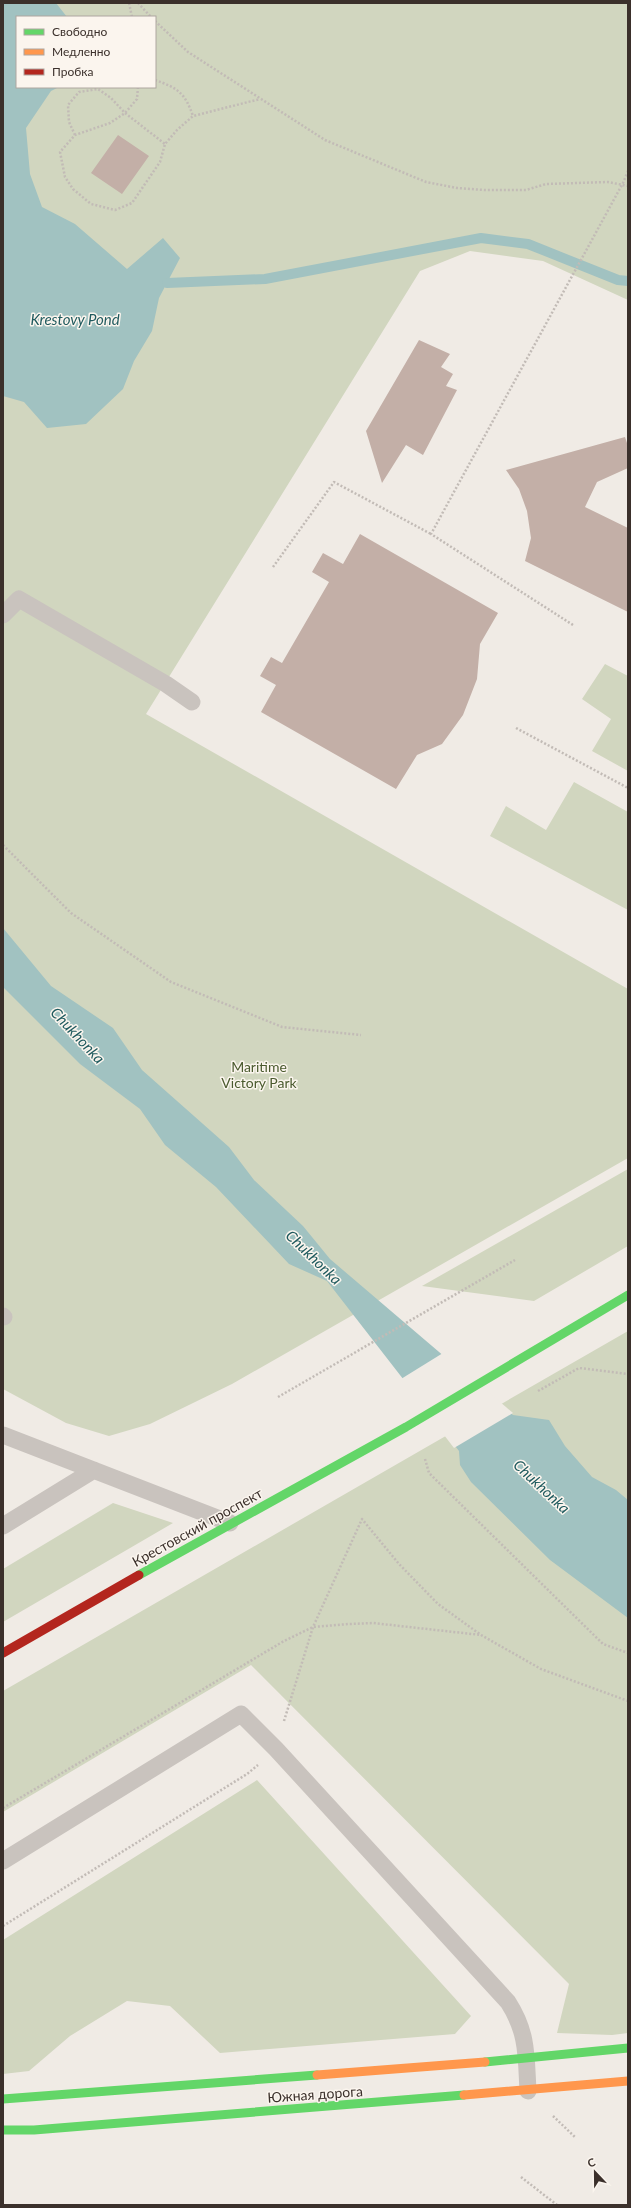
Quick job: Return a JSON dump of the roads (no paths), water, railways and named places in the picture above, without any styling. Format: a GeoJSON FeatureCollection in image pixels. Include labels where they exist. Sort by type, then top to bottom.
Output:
{"type":"FeatureCollection","features":[{"type":"Feature","properties":{"kind":"street","name":"Крестовский проспект"},"geometry":{"type":"LineString","coordinates":[[3,1653],[230,1523],[406,1427],[628,1295]]}},
{"type":"Feature","properties":{"kind":"street","name":"Южная дорога"},"geometry":{"type":"LineString","coordinates":[[4,2100],[526,2059],[628,2048]]}},
{"type":"Feature","properties":{"kind":"street","name":"Южная дорога"},"geometry":{"type":"LineString","coordinates":[[3,2130],[34,2130],[528,2091],[628,2081]]}},
{"type":"Feature","properties":{"kind":"lane"},"geometry":{"type":"LineString","coordinates":[[3,615],[19,599],[166,684],[192,702]]}},
{"type":"Feature","properties":{"kind":"lane"},"geometry":{"type":"LineString","coordinates":[[3,1435],[230,1523]]}},
{"type":"Feature","properties":{"kind":"lane"},"geometry":{"type":"LineString","coordinates":[[3,1526],[94,1470]]}},
{"type":"Feature","properties":{"kind":"lane"},"geometry":{"type":"LineString","coordinates":[[3,1861],[241,1714],[276,1749],[508,2002],[519,2019],[524,2039],[528,2091]]}},
{"type":"Feature","properties":{"kind":"water","name":"Krestovy Pond"},"geometry":{"type":"Polygon","coordinates":[[[3,3],[56,3],[66,16],[16,16],[16,88],[57,88],[51,91],[26,128],[30,174],[42,207],[75,224],[127,269],[163,238],[180,258],[159,298],[152,331],[134,361],[123,389],[86,424],[47,428],[24,402],[3,396],[3,3]]]}},
{"type":"Feature","properties":{"kind":"water","name":"Chukhonka"},"geometry":{"type":"Polygon","coordinates":[[[3,928],[51,986],[113,1028],[142,1070],[229,1147],[254,1180],[303,1226],[330,1259],[513,1415],[549,1420],[565,1446],[592,1477],[616,1490],[628,1500],[628,1618],[550,1560],[471,1482],[460,1465],[459,1451],[327,1281],[289,1264],[216,1187],[165,1145],[140,1109],[80,1064],[3,987],[3,928]]]}},
{"type":"Feature","properties":{"kind":"waterway"},"geometry":{"type":"LineString","coordinates":[[167,283],[265,279],[481,238],[528,244],[618,280],[628,281]]}},
{"type":"Feature","properties":{"kind":"park label","name":"Maritime Victory Park"},"geometry":{"type":"Point","coordinates":[259,1074]}}]}
